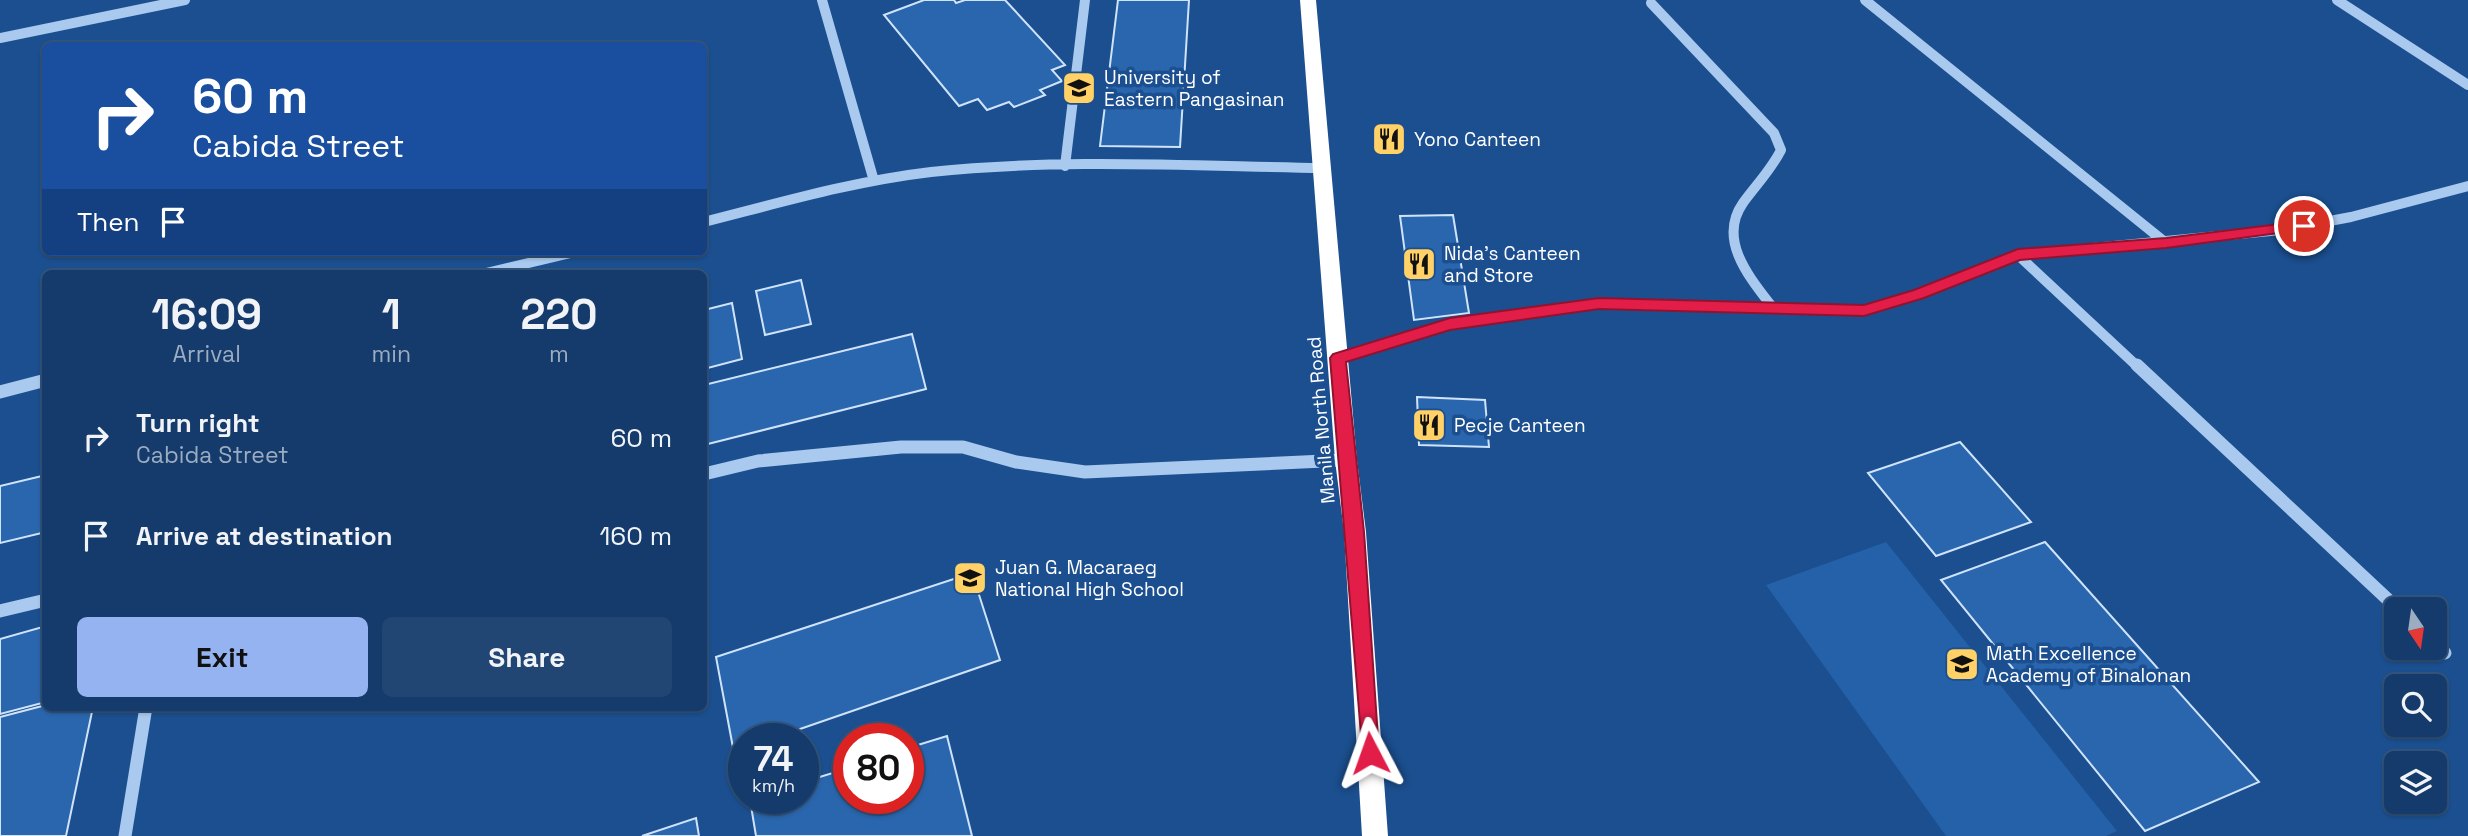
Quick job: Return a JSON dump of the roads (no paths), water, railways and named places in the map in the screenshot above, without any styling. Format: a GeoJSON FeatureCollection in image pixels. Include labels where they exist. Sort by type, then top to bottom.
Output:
{"type":"FeatureCollection","features":[{"type":"Feature","properties":{"kind":"highway","name":"Manila North Road"},"geometry":{"type":"LineString","coordinates":[[1308,0],[1324,168],[1346,460],[1355,532],[1375,836]]}},
{"type":"Feature","properties":{"kind":"street"},"geometry":{"type":"LineString","coordinates":[[0,38],[186,0]]}},
{"type":"Feature","properties":{"kind":"street"},"geometry":{"type":"LineString","coordinates":[[822,0],[874,181]]}},
{"type":"Feature","properties":{"kind":"street"},"geometry":{"type":"LineString","coordinates":[[1065,166],[1085,0]]}},
{"type":"Feature","properties":{"kind":"street"},"geometry":{"type":"LineString","coordinates":[[1865,0],[2166,243]]}},
{"type":"Feature","properties":{"kind":"street"},"geometry":{"type":"LineString","coordinates":[[2337,0],[2468,85]]}},
{"type":"Feature","properties":{"kind":"street"},"geometry":{"type":"LineString","coordinates":[[1651,3],[1761,116],[1778,141],[1781,150],[1771,173],[1741,205],[1731,227],[1736,253],[1747,274],[1773,308]]}},
{"type":"Feature","properties":{"kind":"street"},"geometry":{"type":"LineString","coordinates":[[1338,358],[1450,324],[1510,313],[1599,304],[1864,310],[1918,295],[2018,255],[2281,230],[2351,217],[2468,186]]}},
{"type":"Feature","properties":{"kind":"street"},"geometry":{"type":"LineString","coordinates":[[2018,255],[2385,597]]}},
{"type":"Feature","properties":{"kind":"street"},"geometry":{"type":"LineString","coordinates":[[499,270],[558,256]]}},
{"type":"Feature","properties":{"kind":"street"},"geometry":{"type":"LineString","coordinates":[[0,392],[42,381]]}},
{"type":"Feature","properties":{"kind":"street"},"geometry":{"type":"LineString","coordinates":[[707,473],[758,461],[901,447],[963,447],[1016,462],[1085,472],[1346,460]]}},
{"type":"Feature","properties":{"kind":"street"},"geometry":{"type":"LineString","coordinates":[[0,611],[42,601]]}},
{"type":"Feature","properties":{"kind":"street"},"geometry":{"type":"LineString","coordinates":[[125,836],[145,711]]}},
{"type":"Feature","properties":{"kind":"lane"},"geometry":{"type":"LineString","coordinates":[[707,221],[874,181],[979,169],[1065,166],[1324,168]]}},
{"type":"Feature","properties":{"kind":"place","name":"University of Eastern Pangasinan"},"geometry":{"type":"Point","coordinates":[1079,88]}},
{"type":"Feature","properties":{"kind":"place","name":"Yono Canteen"},"geometry":{"type":"Point","coordinates":[1389,139]}},
{"type":"Feature","properties":{"kind":"place","name":"Nida's Canteen and Store"},"geometry":{"type":"Point","coordinates":[1419,264]}},
{"type":"Feature","properties":{"kind":"place","name":"Pecje Canteen"},"geometry":{"type":"Point","coordinates":[1429,425]}},
{"type":"Feature","properties":{"kind":"place","name":"Juan G. Macaraeg National High School"},"geometry":{"type":"Point","coordinates":[970,578]}},
{"type":"Feature","properties":{"kind":"place","name":"Math Excellence Academy of Binalonan"},"geometry":{"type":"Point","coordinates":[1962,664]}}]}
